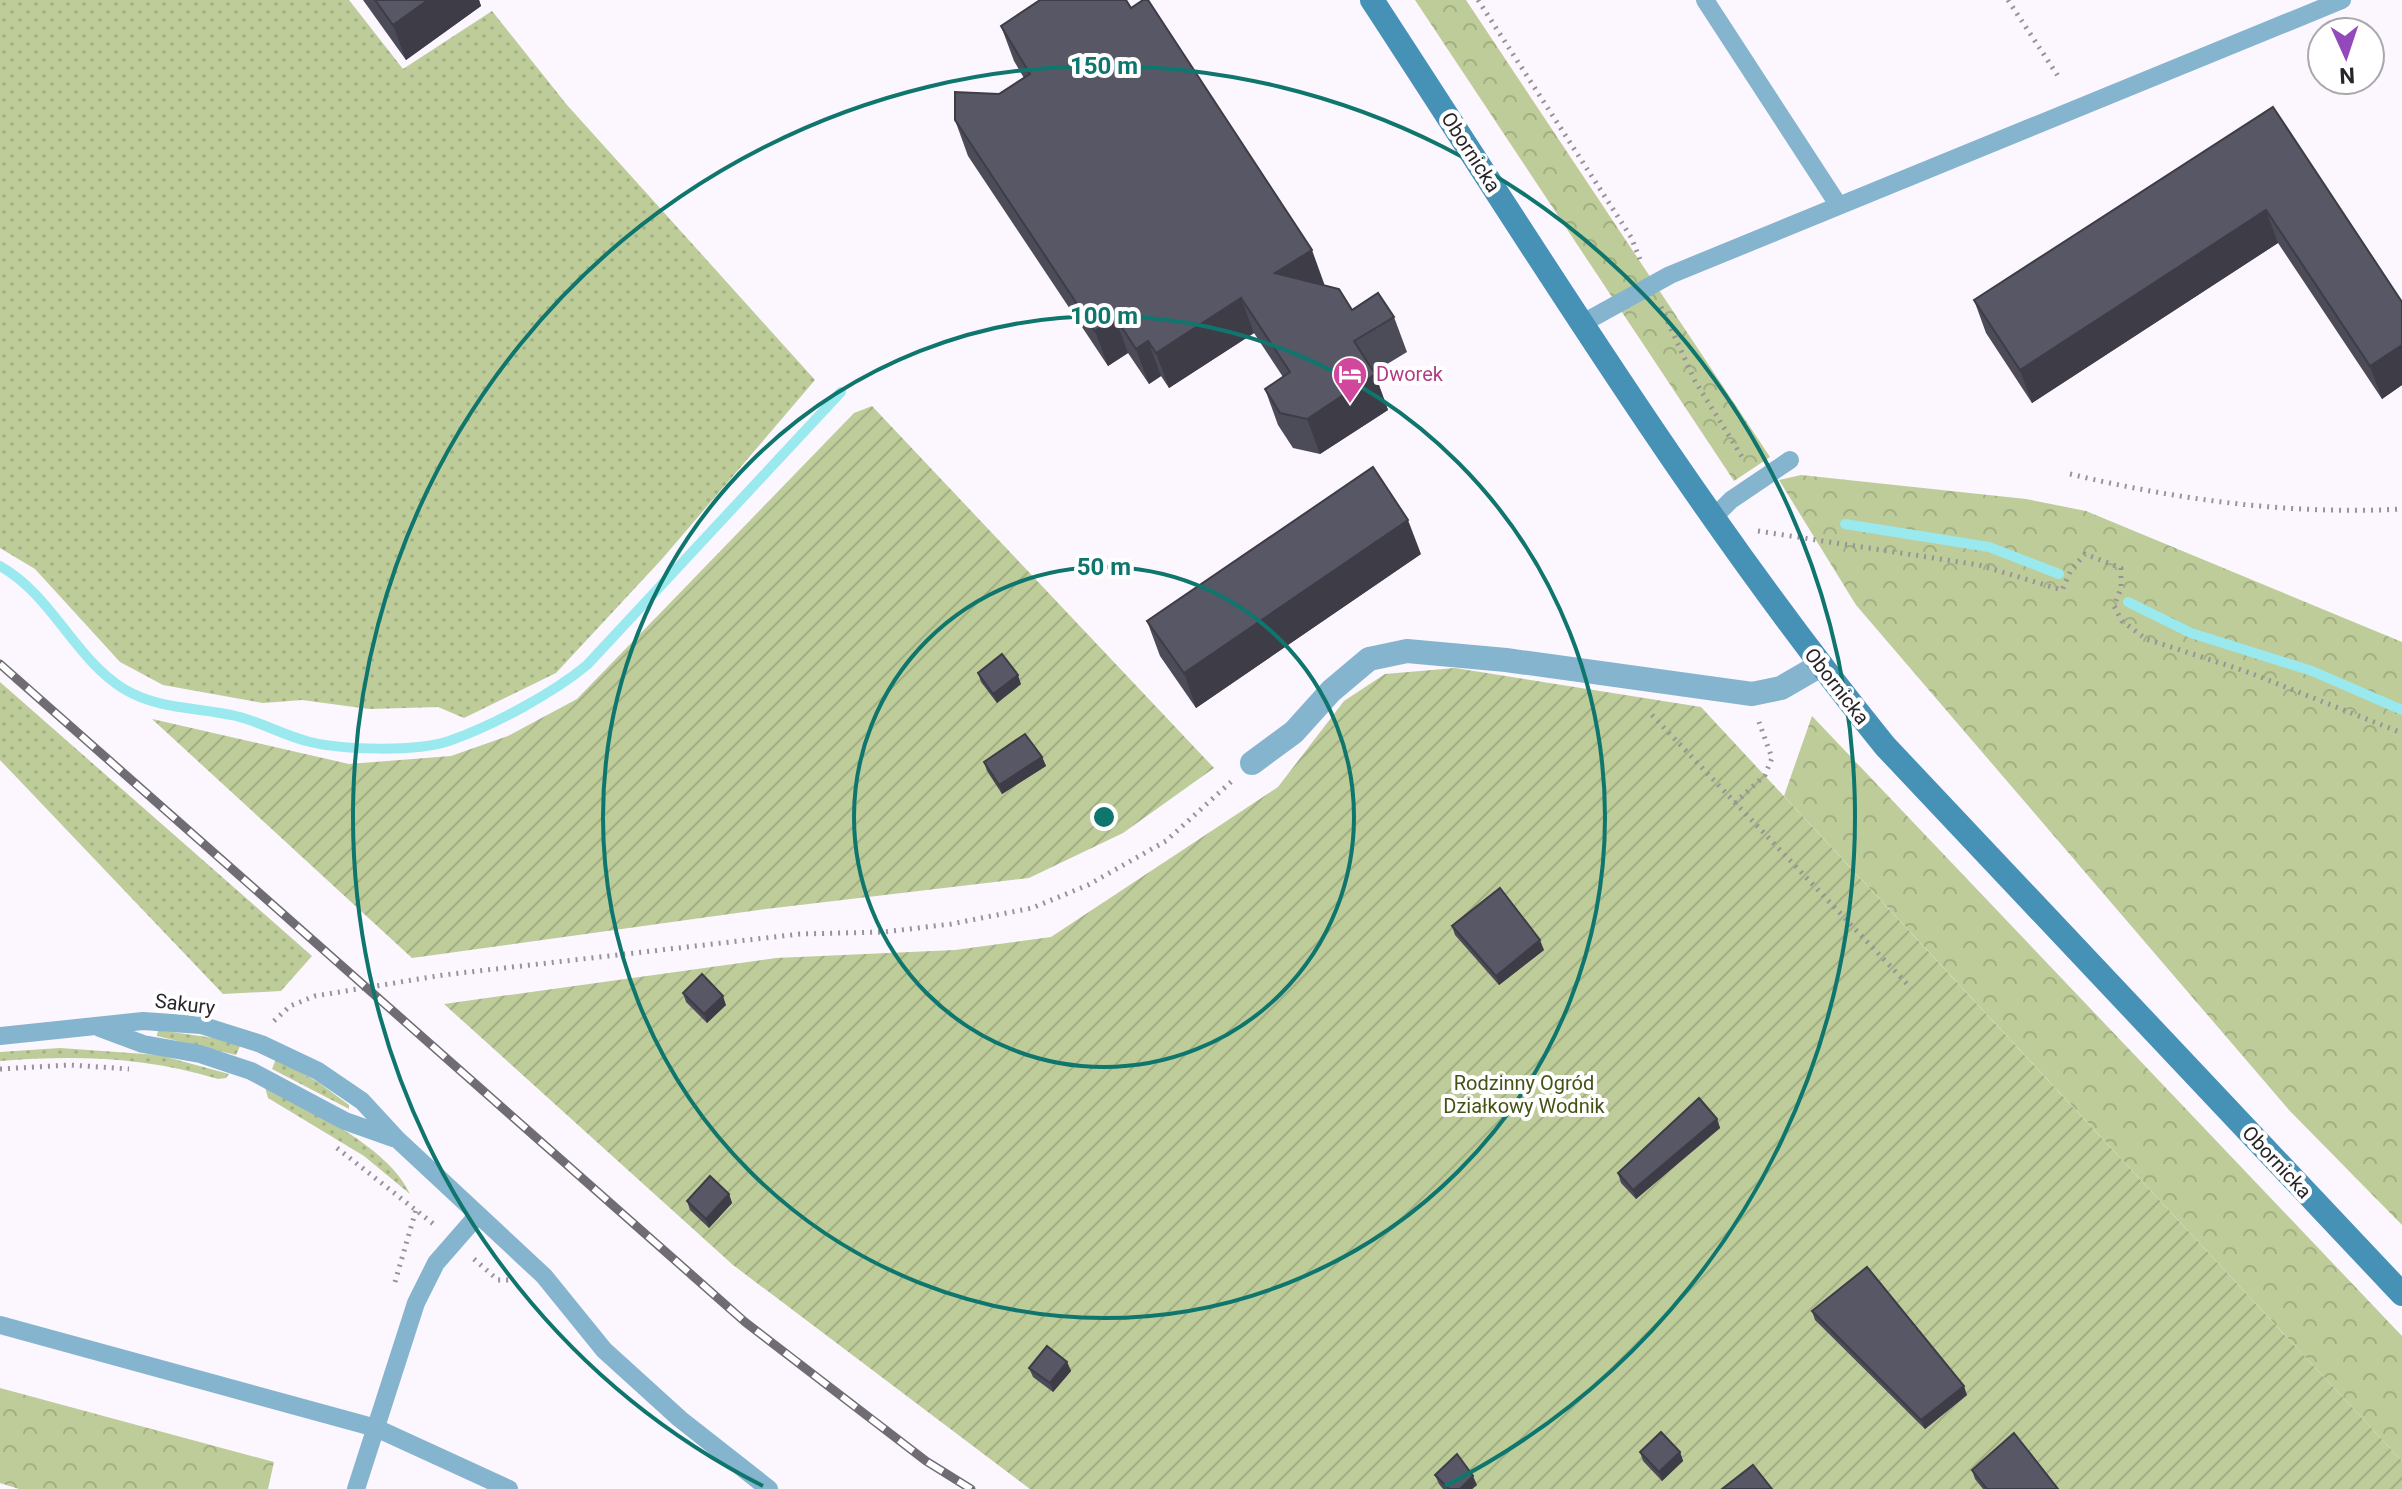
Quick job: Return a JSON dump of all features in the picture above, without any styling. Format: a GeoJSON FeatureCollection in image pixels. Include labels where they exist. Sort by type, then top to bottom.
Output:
{"type":"FeatureCollection","features":[{"type":"Feature","properties":{"kind":"main road","name":"Obornicka"},"geometry":{"type":"LineString","coordinates":[[1372,0],[1583,323],[1819,666],[1885,746],[2402,1294]]}},
{"type":"Feature","properties":{"kind":"street"},"geometry":{"type":"LineString","coordinates":[[1252,763],[1294,732],[1331,691],[1369,659],[1407,651],[1506,660],[1752,694],[1781,688],[1819,666]]}},
{"type":"Feature","properties":{"kind":"lane"},"geometry":{"type":"LineString","coordinates":[[1705,0],[1839,206]]}},
{"type":"Feature","properties":{"kind":"lane"},"geometry":{"type":"LineString","coordinates":[[1583,323],[1650,284],[2342,0]]}},
{"type":"Feature","properties":{"kind":"lane"},"geometry":{"type":"LineString","coordinates":[[1714,517],[1757,481],[1790,460]]}},
{"type":"Feature","properties":{"kind":"lane","name":"Sakury"},"geometry":{"type":"LineString","coordinates":[[0,1036],[143,1021],[201,1025],[261,1044],[318,1071],[351,1093],[477,1216],[544,1276],[604,1350],[680,1419],[769,1489]]}},
{"type":"Feature","properties":{"kind":"lane"},"geometry":{"type":"LineString","coordinates":[[97,1028],[143,1044],[200,1054],[251,1071],[345,1121],[397,1139]]}},
{"type":"Feature","properties":{"kind":"lane"},"geometry":{"type":"LineString","coordinates":[[356,1489],[416,1303],[436,1263],[477,1216]]}},
{"type":"Feature","properties":{"kind":"lane"},"geometry":{"type":"LineString","coordinates":[[0,1325],[376,1428],[509,1489]]}},
{"type":"Feature","properties":{"kind":"path"},"geometry":{"type":"LineString","coordinates":[[1478,0],[1631,237],[1695,381],[1757,481]]}},
{"type":"Feature","properties":{"kind":"path"},"geometry":{"type":"LineString","coordinates":[[2008,0],[2058,76]]}},
{"type":"Feature","properties":{"kind":"path"},"geometry":{"type":"LineString","coordinates":[[2070,474],[2156,495],[2352,512],[2402,509]]}},
{"type":"Feature","properties":{"kind":"path"},"geometry":{"type":"LineString","coordinates":[[1760,542],[1751,530],[1979,565],[2062,590],[2071,570],[2085,554],[2104,559],[2121,568],[2121,588],[2114,606],[2122,621],[2146,639],[2245,671],[2402,733]]}},
{"type":"Feature","properties":{"kind":"path"},"geometry":{"type":"LineString","coordinates":[[1735,803],[1765,775],[1772,758],[1752,694]]}},
{"type":"Feature","properties":{"kind":"path"},"geometry":{"type":"LineString","coordinates":[[1652,715],[1911,988]]}},
{"type":"Feature","properties":{"kind":"path"},"geometry":{"type":"LineString","coordinates":[[261,1044],[267,1028],[290,1006],[315,996],[513,965],[604,959],[800,934],[898,931],[1032,908],[1088,885],[1166,841],[1252,763]]}},
{"type":"Feature","properties":{"kind":"path"},"geometry":{"type":"LineString","coordinates":[[0,1069],[70,1065],[135,1069]]}},
{"type":"Feature","properties":{"kind":"path"},"geometry":{"type":"LineString","coordinates":[[333,1145],[455,1241],[498,1280],[524,1281],[544,1276]]}},
{"type":"Feature","properties":{"kind":"path"},"geometry":{"type":"LineString","coordinates":[[394,1287],[416,1210]]}},
{"type":"Feature","properties":{"kind":"green space"},"geometry":{"type":"Polygon","coordinates":[[[0,0],[349,0],[403,69],[492,11],[567,105],[815,380],[662,559],[556,673],[464,718],[438,707],[369,709],[302,700],[263,703],[163,685],[120,662],[35,569],[0,548],[0,0]]]}},
{"type":"Feature","properties":{"kind":"green space"},"geometry":{"type":"Polygon","coordinates":[[[1415,0],[1466,0],[1770,457],[1734,481],[1415,0]]]}},
{"type":"Feature","properties":{"kind":"green space"},"geometry":{"type":"Polygon","coordinates":[[[872,406],[1214,768],[1123,833],[1029,878],[766,909],[412,958],[152,719],[349,764],[451,756],[508,736],[577,699],[854,413],[872,406]]]}},
{"type":"Feature","properties":{"kind":"green space"},"geometry":{"type":"Polygon","coordinates":[[[1801,475],[2026,499],[2086,511],[2402,642],[2402,1225],[2289,1110],[1856,605],[1779,480],[1801,475]]]}},
{"type":"Feature","properties":{"kind":"green space","name":"Rodzinny Ogród Działkowy Wodnik"},"geometry":{"type":"Polygon","coordinates":[[[1455,668],[1701,707],[2402,1461],[2402,1489],[1030,1489],[733,1265],[444,1004],[776,958],[955,950],[1051,937],[1278,787],[1344,701],[1385,674],[1455,668]]]}},
{"type":"Feature","properties":{"kind":"green space"},"geometry":{"type":"Polygon","coordinates":[[[0,682],[312,956],[281,991],[223,994],[0,760],[0,682]]]}},
{"type":"Feature","properties":{"kind":"green space"},"geometry":{"type":"Polygon","coordinates":[[[1812,716],[2402,1336],[2402,1461],[1784,796],[1812,716]]]}},
{"type":"Feature","properties":{"kind":"green space"},"geometry":{"type":"Polygon","coordinates":[[[158,1030],[214,1038],[240,1046],[236,1055],[157,1036],[158,1030]]]}},
{"type":"Feature","properties":{"kind":"green space"},"geometry":{"type":"Polygon","coordinates":[[[60,1048],[159,1055],[229,1074],[226,1078],[218,1079],[164,1066],[110,1060],[55,1058],[0,1061],[0,1052],[60,1048]]]}},
{"type":"Feature","properties":{"kind":"green space"},"geometry":{"type":"Polygon","coordinates":[[[276,1059],[318,1082],[349,1105],[349,1109],[272,1069],[276,1059]]]}},
{"type":"Feature","properties":{"kind":"green space"},"geometry":{"type":"Polygon","coordinates":[[[265,1087],[366,1145],[384,1160],[410,1194],[364,1156],[268,1098],[265,1087]]]}},
{"type":"Feature","properties":{"kind":"green space"},"geometry":{"type":"Polygon","coordinates":[[[0,1388],[274,1462],[268,1489],[19,1489],[0,1483],[0,1388]]]}},
{"type":"Feature","properties":{"kind":"building"},"geometry":{"type":"Polygon","coordinates":[[[375,0],[428,0],[393,25],[375,0]]]}},
{"type":"Feature","properties":{"kind":"building"},"geometry":{"type":"Polygon","coordinates":[[[1040,0],[1126,0],[1131,8],[1148,0],[1312,250],[1275,273],[1339,289],[1352,310],[1378,293],[1394,317],[1354,341],[1375,374],[1307,419],[1280,413],[1265,389],[1290,372],[1241,298],[1156,353],[1148,341],[1136,349],[1115,317],[1095,331],[955,120],[955,92],[999,94],[1030,74],[1001,26],[1040,0]]]}},
{"type":"Feature","properties":{"kind":"building"},"geometry":{"type":"Polygon","coordinates":[[[2273,107],[2402,302],[2402,345],[2370,366],[2266,210],[2020,370],[1974,300],[2273,107]]]}},
{"type":"Feature","properties":{"kind":"building"},"geometry":{"type":"Polygon","coordinates":[[[1373,467],[1408,520],[1184,673],[1147,621],[1373,467]]]}},
{"type":"Feature","properties":{"kind":"building"},"geometry":{"type":"Polygon","coordinates":[[[1002,654],[1018,675],[993,694],[978,673],[1002,654]]]}},
{"type":"Feature","properties":{"kind":"building"},"geometry":{"type":"Polygon","coordinates":[[[1025,734],[1042,757],[999,785],[984,762],[1025,734]]]}},
{"type":"Feature","properties":{"kind":"building"},"geometry":{"type":"Polygon","coordinates":[[[1500,888],[1540,940],[1496,976],[1452,926],[1500,888]]]}},
{"type":"Feature","properties":{"kind":"building"},"geometry":{"type":"Polygon","coordinates":[[[702,974],[723,996],[704,1014],[683,993],[702,974]]]}},
{"type":"Feature","properties":{"kind":"building"},"geometry":{"type":"Polygon","coordinates":[[[1699,1098],[1717,1119],[1633,1190],[1618,1173],[1699,1098]]]}},
{"type":"Feature","properties":{"kind":"building"},"geometry":{"type":"Polygon","coordinates":[[[710,1176],[729,1194],[706,1219],[687,1201],[710,1176]]]}},
{"type":"Feature","properties":{"kind":"building"},"geometry":{"type":"Polygon","coordinates":[[[1867,1267],[1964,1386],[1921,1420],[1812,1311],[1867,1267]]]}},
{"type":"Feature","properties":{"kind":"building"},"geometry":{"type":"Polygon","coordinates":[[[1047,1346],[1067,1362],[1050,1383],[1029,1368],[1047,1346]]]}},
{"type":"Feature","properties":{"kind":"building"},"geometry":{"type":"Polygon","coordinates":[[[1661,1432],[1680,1452],[1659,1472],[1640,1452],[1661,1432]]]}},
{"type":"Feature","properties":{"kind":"building"},"geometry":{"type":"Polygon","coordinates":[[[2014,1433],[2058,1489],[1987,1489],[1972,1470],[2014,1433]]]}},
{"type":"Feature","properties":{"kind":"building"},"geometry":{"type":"Polygon","coordinates":[[[1457,1454],[1473,1476],[1460,1489],[1449,1489],[1435,1475],[1457,1454]]]}},
{"type":"Feature","properties":{"kind":"building"},"geometry":{"type":"Polygon","coordinates":[[[1753,1465],[1772,1489],[1722,1489],[1753,1465]]]}},
{"type":"Feature","properties":{"kind":"waterway"},"geometry":{"type":"LineString","coordinates":[[0,566],[34,593],[106,676],[137,696],[236,716],[324,745],[380,749],[435,745],[502,718],[557,687],[587,665],[841,392]]}},
{"type":"Feature","properties":{"kind":"waterway"},"geometry":{"type":"LineString","coordinates":[[1845,524],[1989,547],[2059,574]]}},
{"type":"Feature","properties":{"kind":"waterway"},"geometry":{"type":"LineString","coordinates":[[2128,602],[2191,633],[2312,671],[2402,710]]}},
{"type":"Feature","properties":{"kind":"railway"},"geometry":{"type":"LineString","coordinates":[[0,664],[745,1322],[926,1461],[971,1489]]}},
{"type":"Feature","properties":{"kind":"place","name":"Dworek"},"geometry":{"type":"Point","coordinates":[1350,405]}}]}
